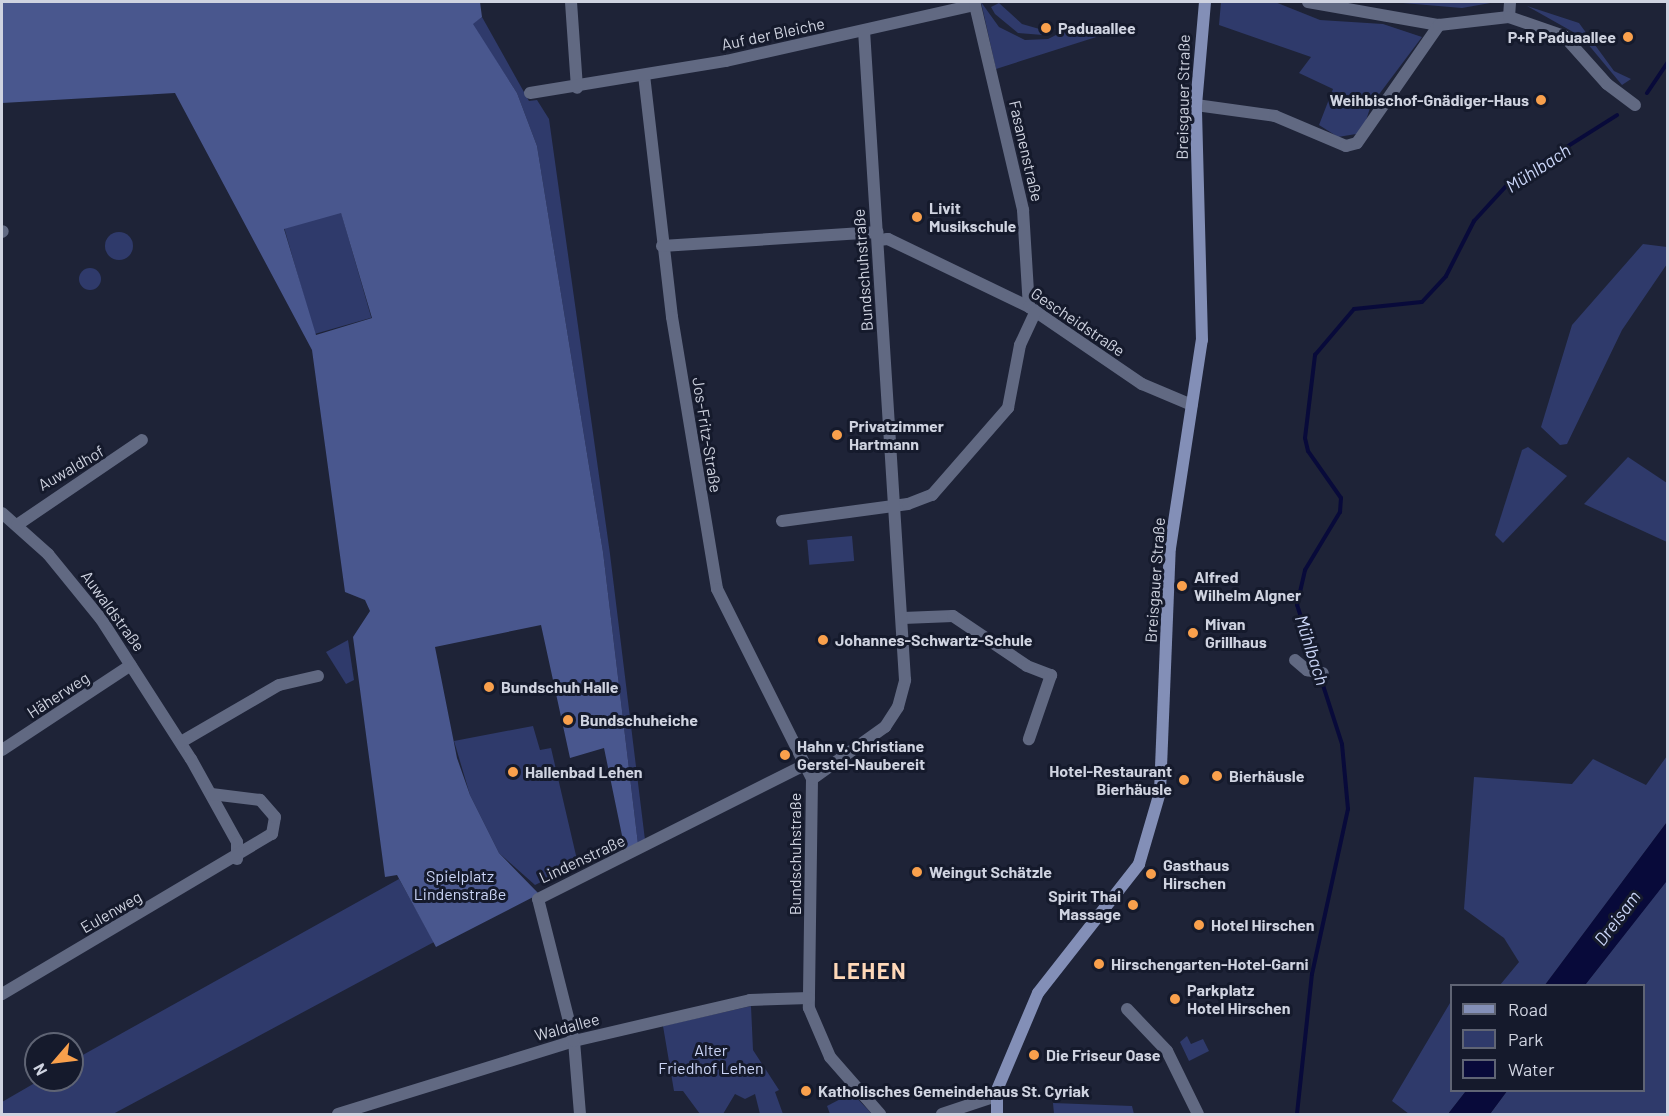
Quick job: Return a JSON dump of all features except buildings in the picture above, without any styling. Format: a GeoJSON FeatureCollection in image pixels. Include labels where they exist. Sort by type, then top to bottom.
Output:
{"type":"FeatureCollection","features":[{"type":"Feature","properties":{"kind":"street"},"geometry":{"type":"LineString","coordinates":[[571,2],[577,88]]}},
{"type":"Feature","properties":{"kind":"street","name":"Breisgauer Straße"},"geometry":{"type":"LineString","coordinates":[[997,1114],[996,1096],[1038,993],[1127,883],[1152,832],[1160,792],[1170,548],[1192,405],[1205,276],[1196,105],[1205,2]]}},
{"type":"Feature","properties":{"kind":"street"},"geometry":{"type":"LineString","coordinates":[[1308,2],[1439,25],[1509,17],[1564,36],[1607,84],[1635,105]]}},
{"type":"Feature","properties":{"kind":"street"},"geometry":{"type":"LineString","coordinates":[[1509,17],[1510,2]]}},
{"type":"Feature","properties":{"kind":"street","name":"Auf der Bleiche"},"geometry":{"type":"LineString","coordinates":[[530,93],[577,88],[644,75],[864,31],[975,6]]}},
{"type":"Feature","properties":{"kind":"street","name":"Fasanenstraße"},"geometry":{"type":"LineString","coordinates":[[896,506],[932,495],[1008,408],[1020,345],[1032,309],[1023,210],[975,6]]}},
{"type":"Feature","properties":{"kind":"street"},"geometry":{"type":"LineString","coordinates":[[1196,105],[1269,114],[1346,146],[1357,143],[1439,25]]}},
{"type":"Feature","properties":{"kind":"street","name":"Bundschuhstraße"},"geometry":{"type":"LineString","coordinates":[[864,31],[903,618],[904,680],[898,707],[853,753],[812,779],[809,998],[816,1031],[830,1058],[880,1114]]}},
{"type":"Feature","properties":{"kind":"street","name":"Jos-Fritz-Straße"},"geometry":{"type":"LineString","coordinates":[[644,75],[662,246],[717,589],[812,779]]}},
{"type":"Feature","properties":{"kind":"street","name":"Gescheidstraße"},"geometry":{"type":"LineString","coordinates":[[662,246],[878,236],[888,239],[1032,309],[1142,384],[1192,405]]}},
{"type":"Feature","properties":{"kind":"street","name":"Auwaldhof"},"geometry":{"type":"LineString","coordinates":[[17,525],[142,440]]}},
{"type":"Feature","properties":{"kind":"street"},"geometry":{"type":"LineString","coordinates":[[782,521],[896,506]]}},
{"type":"Feature","properties":{"kind":"street","name":"Auwaldstraße"},"geometry":{"type":"LineString","coordinates":[[2,513],[17,525],[78,588],[131,665],[181,742],[211,794],[237,842],[237,859]]}},
{"type":"Feature","properties":{"kind":"street"},"geometry":{"type":"LineString","coordinates":[[903,618],[952,616],[1027,666],[1051,675],[1029,739]]}},
{"type":"Feature","properties":{"kind":"street"},"geometry":{"type":"LineString","coordinates":[[1295,660],[1307,670],[1323,673]]}},
{"type":"Feature","properties":{"kind":"street","name":"Häherweg"},"geometry":{"type":"LineString","coordinates":[[2,750],[131,665]]}},
{"type":"Feature","properties":{"kind":"street"},"geometry":{"type":"LineString","coordinates":[[181,742],[279,685],[318,676]]}},
{"type":"Feature","properties":{"kind":"street","name":"Lindenstraße"},"geometry":{"type":"LineString","coordinates":[[580,1114],[574,1041],[538,899],[805,765]]}},
{"type":"Feature","properties":{"kind":"street"},"geometry":{"type":"LineString","coordinates":[[211,794],[253,796],[275,817],[267,840],[237,859]]}},
{"type":"Feature","properties":{"kind":"street","name":"Eulenweg"},"geometry":{"type":"LineString","coordinates":[[2,994],[237,859]]}},
{"type":"Feature","properties":{"kind":"street","name":"Waldallee"},"geometry":{"type":"LineString","coordinates":[[338,1114],[574,1041],[750,999],[809,998]]}},
{"type":"Feature","properties":{"kind":"street"},"geometry":{"type":"LineString","coordinates":[[1127,1009],[1167,1051],[1198,1114]]}},
{"type":"Feature","properties":{"kind":"street"},"geometry":{"type":"LineString","coordinates":[[942,1114],[996,1096]]}},
{"type":"Feature","properties":{"kind":"green space","name":"Spielplatz Lindenstraße"},"geometry":{"type":"Polygon","coordinates":[[[2,2],[480,2],[482,17],[473,24],[517,93],[537,146],[603,552],[638,844],[625,850],[604,748],[570,758],[541,625],[435,647],[457,758],[470,795],[499,853],[539,894],[436,947],[397,875],[385,877],[353,637],[370,611],[365,600],[345,592],[312,350],[175,93],[2,103],[2,2]],[[341,213],[284,229],[316,335],[372,318],[341,213]]]}},
{"type":"Feature","properties":{"kind":"green space"},"geometry":{"type":"Polygon","coordinates":[[[981,2],[999,27],[1025,40],[1048,39],[1078,24],[1083,31],[1110,27],[1112,32],[996,69],[981,2]]]}},
{"type":"Feature","properties":{"kind":"green space"},"geometry":{"type":"Polygon","coordinates":[[[1221,2],[1275,2],[1320,20],[1383,24],[1422,37],[1371,105],[1362,133],[1338,137],[1319,125],[1333,89],[1299,73],[1311,57],[1219,25],[1221,2]]]}},
{"type":"Feature","properties":{"kind":"green space"},"geometry":{"type":"Polygon","coordinates":[[[1391,2],[1496,2],[1462,8],[1391,2]]]}},
{"type":"Feature","properties":{"kind":"green space"},"geometry":{"type":"Polygon","coordinates":[[[999,3],[1022,24],[1050,32],[1043,35],[1018,33],[995,14],[991,7],[999,3]]]}},
{"type":"Feature","properties":{"kind":"green space"},"geometry":{"type":"Polygon","coordinates":[[[1527,6],[1579,23],[1614,71],[1631,79],[1622,85],[1582,37],[1527,6]]]}},
{"type":"Feature","properties":{"kind":"green space"},"geometry":{"type":"Polygon","coordinates":[[[482,17],[529,101],[537,100],[549,119],[610,554],[645,840],[638,844],[603,552],[537,146],[517,93],[472,24],[482,17]]]}},
{"type":"Feature","properties":{"kind":"green space"},"geometry":{"type":"Polygon","coordinates":[[[341,212],[371,318],[315,334],[284,228],[341,212]]]}},
{"type":"Feature","properties":{"kind":"green space"},"geometry":{"type":"Polygon","coordinates":[[[119,232],[129,236],[133,246],[129,256],[119,260],[109,256],[105,246],[109,236],[119,232]]]}},
{"type":"Feature","properties":{"kind":"green space"},"geometry":{"type":"Polygon","coordinates":[[[1643,244],[1667,247],[1667,264],[1622,330],[1567,444],[1560,445],[1541,427],[1572,325],[1643,244]]]}},
{"type":"Feature","properties":{"kind":"green space"},"geometry":{"type":"Polygon","coordinates":[[[90,268],[98,271],[101,279],[98,287],[90,290],[82,287],[79,279],[82,271],[90,268]]]}},
{"type":"Feature","properties":{"kind":"green space"},"geometry":{"type":"Polygon","coordinates":[[[1528,447],[1567,476],[1503,543],[1495,535],[1522,450],[1528,447]]]}},
{"type":"Feature","properties":{"kind":"green space"},"geometry":{"type":"Polygon","coordinates":[[[1628,457],[1667,483],[1667,542],[1584,504],[1628,457]]]}},
{"type":"Feature","properties":{"kind":"green space"},"geometry":{"type":"Polygon","coordinates":[[[852,536],[854,561],[809,565],[807,540],[852,536]]]}},
{"type":"Feature","properties":{"kind":"green space"},"geometry":{"type":"Polygon","coordinates":[[[348,640],[354,680],[346,684],[326,652],[348,640]]]}},
{"type":"Feature","properties":{"kind":"green space","name":"Hallenbad Lehen"},"geometry":{"type":"Polygon","coordinates":[[[533,726],[540,750],[551,748],[578,864],[535,885],[499,853],[470,795],[454,741],[533,726]]]}},
{"type":"Feature","properties":{"kind":"green space"},"geometry":{"type":"Polygon","coordinates":[[[1667,756],[1667,822],[1546,984],[1501,984],[1519,962],[1504,938],[1464,909],[1474,777],[1572,784],[1593,759],[1646,785],[1667,756]]]}},
{"type":"Feature","properties":{"kind":"green space"},"geometry":{"type":"Polygon","coordinates":[[[399,879],[434,942],[113,1114],[2,1114],[2,1102],[24,1089],[24,1092],[84,1092],[84,1054],[399,879]]]}},
{"type":"Feature","properties":{"kind":"green space"},"geometry":{"type":"Polygon","coordinates":[[[1667,880],[1667,1114],[1490,1114],[1506,1092],[1645,1092],[1645,984],[1586,984],[1667,880]]]}},
{"type":"Feature","properties":{"kind":"green space"},"geometry":{"type":"Polygon","coordinates":[[[1450,1003],[1450,1092],[1465,1092],[1448,1114],[1409,1114],[1392,1101],[1450,1003]]]}},
{"type":"Feature","properties":{"kind":"green space","name":"Alter Friedhof Lehen"},"geometry":{"type":"Polygon","coordinates":[[[751,1006],[753,1050],[779,1090],[775,1092],[783,1114],[760,1114],[755,1094],[745,1099],[735,1094],[723,1114],[700,1114],[683,1091],[674,1091],[663,1026],[751,1006]]]}},
{"type":"Feature","properties":{"kind":"green space"},"geometry":{"type":"Polygon","coordinates":[[[1187,1036],[1191,1044],[1203,1039],[1209,1051],[1189,1061],[1180,1042],[1187,1036]]]}},
{"type":"Feature","properties":{"kind":"green space"},"geometry":{"type":"Polygon","coordinates":[[[852,1093],[872,1114],[830,1114],[827,1106],[852,1093]]]}},
{"type":"Feature","properties":{"kind":"green space"},"geometry":{"type":"Polygon","coordinates":[[[1053,1103],[1132,1106],[1134,1114],[1054,1114],[1053,1103]]]}},
{"type":"Feature","properties":{"kind":"water","name":"Dreisam"},"geometry":{"type":"Polygon","coordinates":[[[1667,822],[1666,882],[1586,984],[1546,984],[1667,822]]]}},
{"type":"Feature","properties":{"kind":"water"},"geometry":{"type":"Polygon","coordinates":[[[1465,1092],[1506,1092],[1490,1114],[1448,1114],[1465,1092]]]}},
{"type":"Feature","properties":{"kind":"waterway","name":"Mühlbach"},"geometry":{"type":"LineString","coordinates":[[1647,93],[1668,62]]}},
{"type":"Feature","properties":{"kind":"waterway","name":"Mühlbach"},"geometry":{"type":"LineString","coordinates":[[1297,1114],[1312,974],[1348,809],[1342,744],[1297,605],[1305,570],[1340,512],[1341,498],[1308,451],[1305,438],[1315,355],[1354,309],[1422,302],[1446,276],[1474,221],[1508,184],[1617,115]]}},
{"type":"Feature","properties":{"kind":"place","name":"Paduaallee"},"geometry":{"type":"Point","coordinates":[1046,28]}},
{"type":"Feature","properties":{"kind":"place","name":"P+R Paduaallee"},"geometry":{"type":"Point","coordinates":[1628,37]}},
{"type":"Feature","properties":{"kind":"place","name":"Weihbischof-Gnädiger-Haus"},"geometry":{"type":"Point","coordinates":[1541,100]}},
{"type":"Feature","properties":{"kind":"place","name":"Livit Musikschule"},"geometry":{"type":"Point","coordinates":[917,217]}},
{"type":"Feature","properties":{"kind":"place","name":"Privatzimmer Hartmann"},"geometry":{"type":"Point","coordinates":[837,435]}},
{"type":"Feature","properties":{"kind":"place","name":"Alfred Wilhelm Algner"},"geometry":{"type":"Point","coordinates":[1182,586]}},
{"type":"Feature","properties":{"kind":"place","name":"Mivan Grillhaus"},"geometry":{"type":"Point","coordinates":[1193,633]}},
{"type":"Feature","properties":{"kind":"place","name":"Johannes-Schwartz-Schule"},"geometry":{"type":"Point","coordinates":[823,640]}},
{"type":"Feature","properties":{"kind":"place","name":"Bundschuh Halle"},"geometry":{"type":"Point","coordinates":[489,687]}},
{"type":"Feature","properties":{"kind":"place","name":"Bundschuheiche"},"geometry":{"type":"Point","coordinates":[568,720]}},
{"type":"Feature","properties":{"kind":"place","name":"Hahn v. Christiane Gerstel-Naubereit"},"geometry":{"type":"Point","coordinates":[785,755]}},
{"type":"Feature","properties":{"kind":"place","name":"Hallenbad Lehen"},"geometry":{"type":"Point","coordinates":[513,772]}},
{"type":"Feature","properties":{"kind":"place","name":"Bierhäusle"},"geometry":{"type":"Point","coordinates":[1217,776]}},
{"type":"Feature","properties":{"kind":"place","name":"Hotel-Restaurant Bierhäusle"},"geometry":{"type":"Point","coordinates":[1184,780]}},
{"type":"Feature","properties":{"kind":"place","name":"Weingut Schätzle"},"geometry":{"type":"Point","coordinates":[917,872]}},
{"type":"Feature","properties":{"kind":"place","name":"Gasthaus Hirschen"},"geometry":{"type":"Point","coordinates":[1151,874]}},
{"type":"Feature","properties":{"kind":"place","name":"Spirit Thai Massage"},"geometry":{"type":"Point","coordinates":[1133,905]}},
{"type":"Feature","properties":{"kind":"place","name":"Hotel Hirschen"},"geometry":{"type":"Point","coordinates":[1199,925]}},
{"type":"Feature","properties":{"kind":"place","name":"Hirschengarten-Hotel-Garni"},"geometry":{"type":"Point","coordinates":[1099,964]}},
{"type":"Feature","properties":{"kind":"place","name":"Parkplatz Hotel Hirschen"},"geometry":{"type":"Point","coordinates":[1175,999]}},
{"type":"Feature","properties":{"kind":"place","name":"Die Friseur Oase"},"geometry":{"type":"Point","coordinates":[1034,1055]}},
{"type":"Feature","properties":{"kind":"place","name":"Katholisches Gemeindehaus St. Cyriak"},"geometry":{"type":"Point","coordinates":[806,1091]}},
{"type":"Feature","properties":{"kind":"district","name":"LEHEN"},"geometry":{"type":"Point","coordinates":[870,971]}}]}
